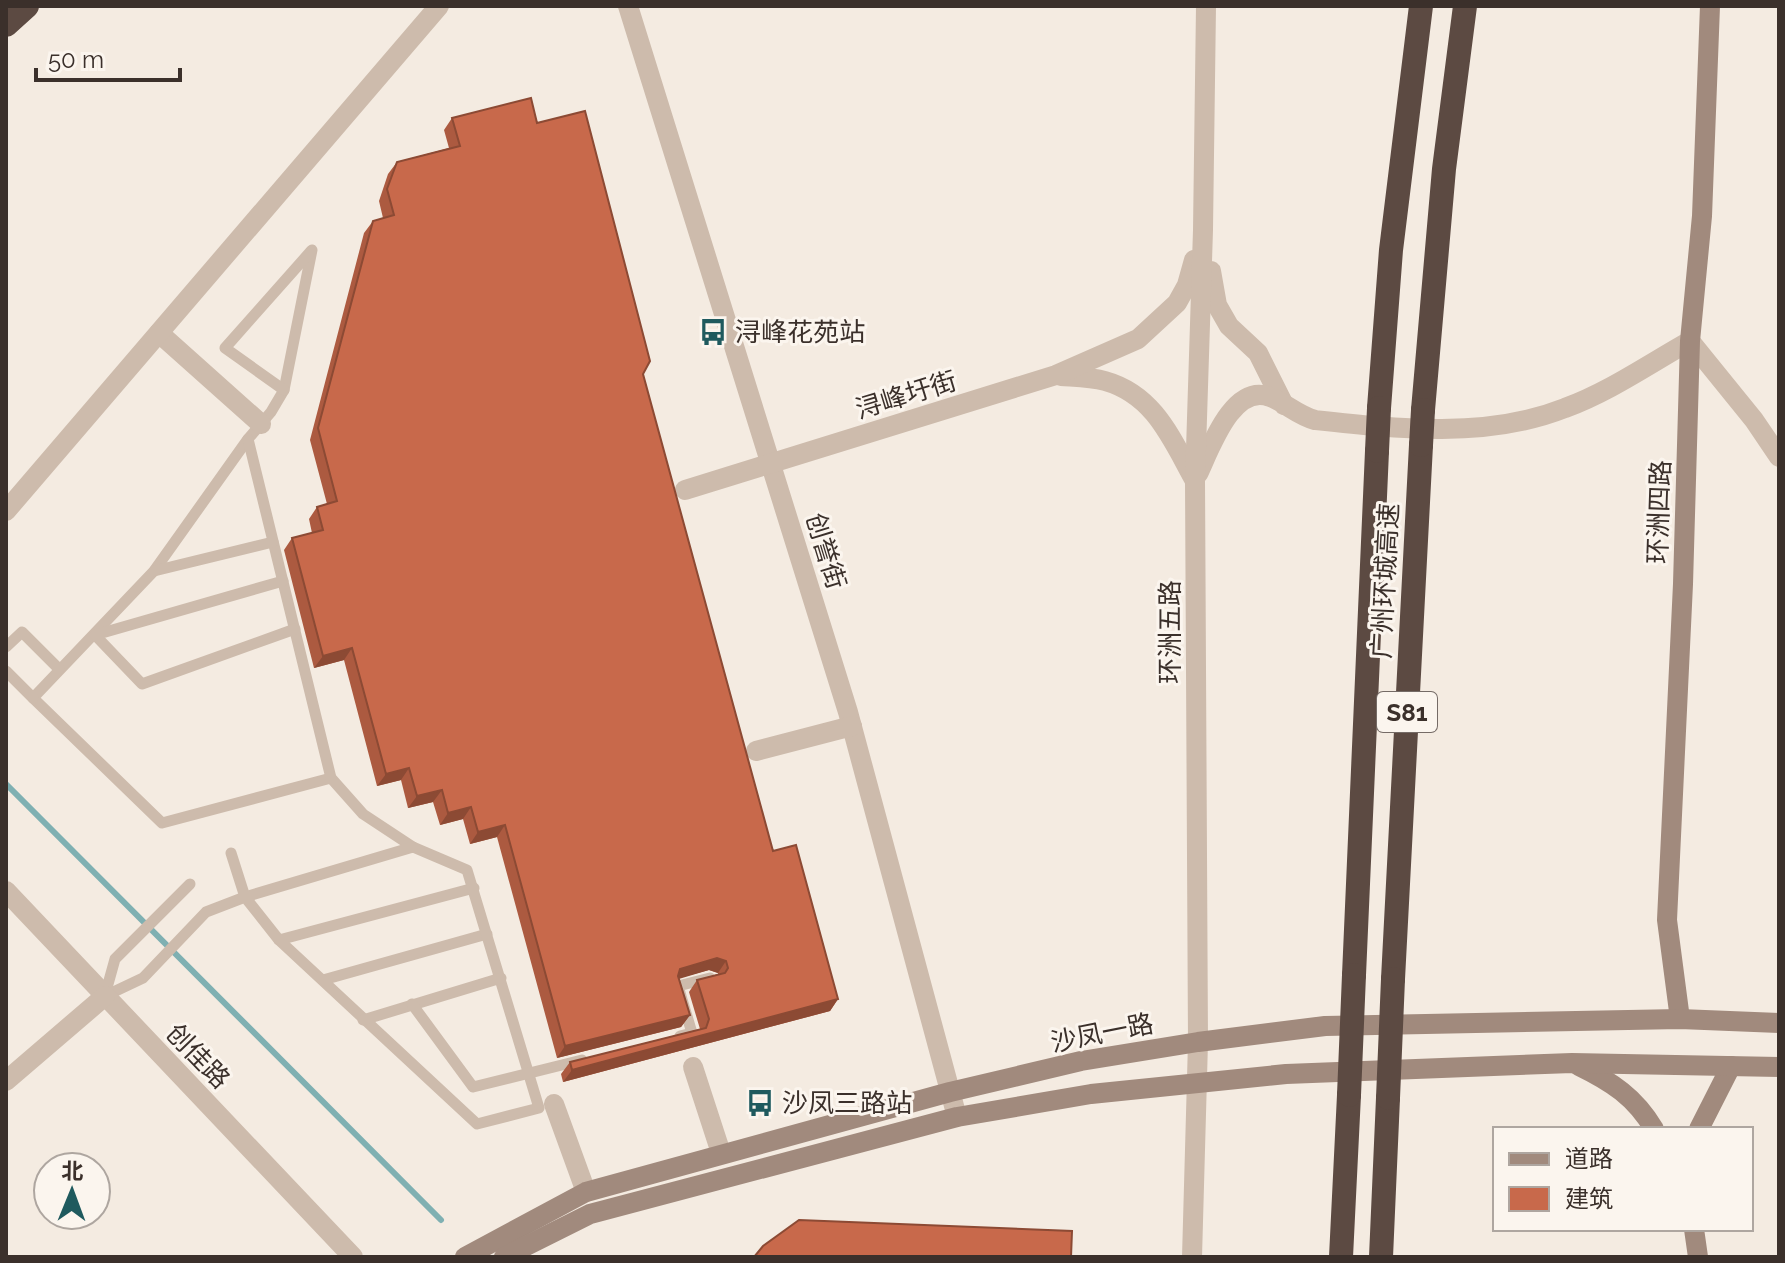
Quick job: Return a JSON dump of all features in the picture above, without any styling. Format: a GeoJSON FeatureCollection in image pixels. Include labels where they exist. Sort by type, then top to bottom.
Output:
{"type":"FeatureCollection","features":[{"type":"Feature","properties":{"kind":"highway"},"geometry":{"type":"LineString","coordinates":[[6,25],[27,6]]}},
{"type":"Feature","properties":{"kind":"highway","name":"广州环城高速"},"geometry":{"type":"LineString","coordinates":[[1341,1257],[1379,408],[1391,250],[1420,6]]}},
{"type":"Feature","properties":{"kind":"highway","name":"广州环城高速"},"geometry":{"type":"LineString","coordinates":[[1381,1257],[1423,410],[1444,169],[1465,6]]}},
{"type":"Feature","properties":{"kind":"street"},"geometry":{"type":"LineString","coordinates":[[6,511],[439,6]]}},
{"type":"Feature","properties":{"kind":"street","name":"创誉街"},"geometry":{"type":"LineString","coordinates":[[628,6],[852,726],[957,1117]]}},
{"type":"Feature","properties":{"kind":"street","name":"环洲五路"},"geometry":{"type":"LineString","coordinates":[[1192,1257],[1198,1083],[1195,481],[1206,6]]}},
{"type":"Feature","properties":{"kind":"street","name":"环洲四路"},"geometry":{"type":"LineString","coordinates":[[1680,1019],[1667,920],[1683,584],[1690,341],[1702,216],[1710,6]]}},
{"type":"Feature","properties":{"kind":"street"},"geometry":{"type":"LineString","coordinates":[[1203,230],[1217,305],[1229,326],[1258,353],[1284,405]]}},
{"type":"Feature","properties":{"kind":"street","name":"浔峰圩街"},"geometry":{"type":"LineString","coordinates":[[685,490],[1056,375],[1138,339],[1177,303],[1187,285],[1203,230]]}},
{"type":"Feature","properties":{"kind":"street"},"geometry":{"type":"LineString","coordinates":[[159,333],[254,431]]}},
{"type":"Feature","properties":{"kind":"street"},"geometry":{"type":"LineString","coordinates":[[1195,481],[1224,422],[1237,403],[1256,394],[1268,395],[1302,416],[1331,422],[1461,430],[1528,420],[1567,408],[1690,341],[1754,420],[1779,457]]}},
{"type":"Feature","properties":{"kind":"street"},"geometry":{"type":"LineString","coordinates":[[1056,375],[1115,384],[1149,405],[1166,428],[1195,481]]}},
{"type":"Feature","properties":{"kind":"street"},"geometry":{"type":"LineString","coordinates":[[756,751],[852,726]]}},
{"type":"Feature","properties":{"kind":"street","name":"创佳路"},"geometry":{"type":"LineString","coordinates":[[6,891],[353,1257]]}},
{"type":"Feature","properties":{"kind":"street"},"geometry":{"type":"LineString","coordinates":[[6,1081],[105,996]]}},
{"type":"Feature","properties":{"kind":"street","name":"沙凤一路"},"geometry":{"type":"LineString","coordinates":[[465,1257],[586,1192],[950,1092],[1081,1061],[1325,1026],[1680,1019],[1779,1023]]}},
{"type":"Feature","properties":{"kind":"street"},"geometry":{"type":"LineString","coordinates":[[1572,1063],[1621,1089],[1644,1112],[1653,1127]]}},
{"type":"Feature","properties":{"kind":"street"},"geometry":{"type":"LineString","coordinates":[[504,1257],[590,1214],[957,1117],[1091,1094],[1286,1074],[1572,1063],[1779,1067]]}},
{"type":"Feature","properties":{"kind":"street"},"geometry":{"type":"LineString","coordinates":[[1700,1127],[1731,1066]]}},
{"type":"Feature","properties":{"kind":"street"},"geometry":{"type":"LineString","coordinates":[[693,1067],[721,1153]]}},
{"type":"Feature","properties":{"kind":"street"},"geometry":{"type":"LineString","coordinates":[[554,1104],[586,1192]]}},
{"type":"Feature","properties":{"kind":"street"},"geometry":{"type":"LineString","coordinates":[[1694,1231],[1698,1257]]}},
{"type":"Feature","properties":{"kind":"lane"},"geometry":{"type":"LineString","coordinates":[[33,698],[154,571],[284,390],[312,250],[225,348],[284,390]]}},
{"type":"Feature","properties":{"kind":"lane"},"geometry":{"type":"LineString","coordinates":[[231,853],[245,897],[279,940],[477,1124],[539,1108],[467,870],[413,847],[363,814],[331,778],[273,542],[254,431]]}},
{"type":"Feature","properties":{"kind":"lane"},"geometry":{"type":"LineString","coordinates":[[154,571],[273,542]]}},
{"type":"Feature","properties":{"kind":"lane"},"geometry":{"type":"LineString","coordinates":[[95,635],[283,581]]}},
{"type":"Feature","properties":{"kind":"lane"},"geometry":{"type":"LineString","coordinates":[[95,635],[142,684],[295,629]]}},
{"type":"Feature","properties":{"kind":"lane"},"geometry":{"type":"LineString","coordinates":[[6,647],[22,632],[59,669]]}},
{"type":"Feature","properties":{"kind":"lane"},"geometry":{"type":"LineString","coordinates":[[6,671],[162,823],[331,778]]}},
{"type":"Feature","properties":{"kind":"lane"},"geometry":{"type":"LineString","coordinates":[[105,996],[143,978],[206,912],[245,897],[413,847]]}},
{"type":"Feature","properties":{"kind":"lane"},"geometry":{"type":"LineString","coordinates":[[105,996],[115,959],[190,884]]}},
{"type":"Feature","properties":{"kind":"lane"},"geometry":{"type":"LineString","coordinates":[[279,940],[474,888]]}},
{"type":"Feature","properties":{"kind":"lane"},"geometry":{"type":"LineString","coordinates":[[323,980],[487,934]]}},
{"type":"Feature","properties":{"kind":"lane"},"geometry":{"type":"LineString","coordinates":[[363,1020],[501,978]]}},
{"type":"Feature","properties":{"kind":"lane"},"geometry":{"type":"LineString","coordinates":[[662,1041],[692,1033],[678,986],[711,978]]}},
{"type":"Feature","properties":{"kind":"lane"},"geometry":{"type":"LineString","coordinates":[[412,1004],[473,1087],[589,1059]]}},
{"type":"Feature","properties":{"kind":"building"},"geometry":{"type":"Polygon","coordinates":[[[531,98],[537,123],[585,111],[650,361],[643,374],[773,851],[796,845],[838,999],[572,1070],[570,1062],[706,1028],[709,1019],[697,980],[725,973],[728,968],[726,961],[717,958],[680,969],[678,976],[690,1015],[565,1046],[505,825],[478,832],[471,807],[448,813],[442,790],[417,796],[409,768],[386,774],[352,648],[323,656],[292,538],[323,530],[317,507],[337,501],[318,428],[373,221],[394,215],[387,189],[397,162],[460,146],[452,118],[531,98]]]}},
{"type":"Feature","properties":{"kind":"building"},"geometry":{"type":"Polygon","coordinates":[[[799,1220],[1072,1231],[1071,1257],[754,1257],[763,1246],[799,1220]]]}},
{"type":"Feature","properties":{"kind":"waterway"},"geometry":{"type":"LineString","coordinates":[[6,784],[441,1220]]}},
{"type":"Feature","properties":{"kind":"place","name":"浔峰花苑站"},"geometry":{"type":"Point","coordinates":[713,332]}},
{"type":"Feature","properties":{"kind":"place","name":"沙凤三路站"},"geometry":{"type":"Point","coordinates":[760,1103]}}]}
